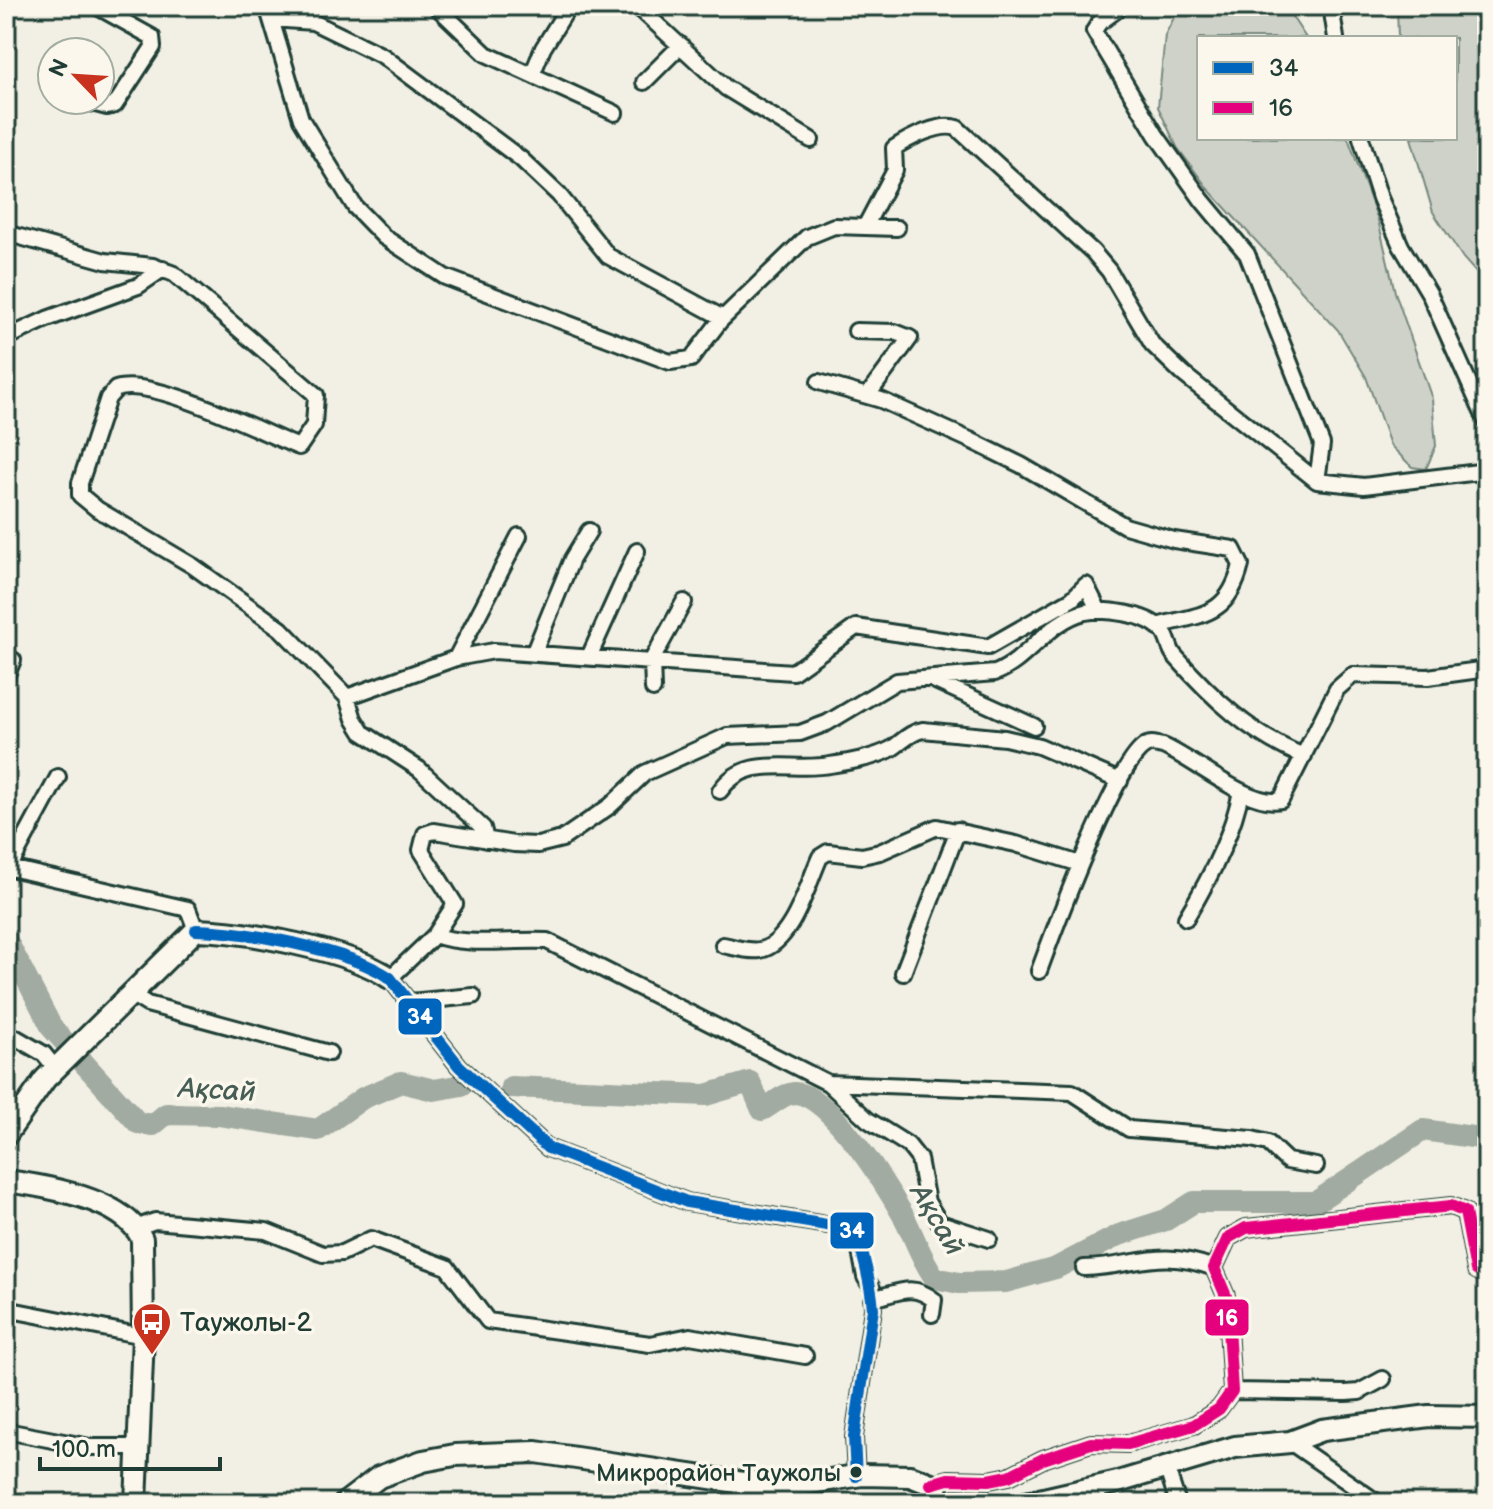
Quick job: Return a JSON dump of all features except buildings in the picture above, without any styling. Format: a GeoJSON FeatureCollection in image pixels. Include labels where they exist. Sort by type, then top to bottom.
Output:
{"type":"FeatureCollection","features":[{"type":"Feature","properties":{"kind":"street"},"geometry":{"type":"LineString","coordinates":[[96,6],[152,37],[153,47],[116,103]]}},
{"type":"Feature","properties":{"kind":"street"},"geometry":{"type":"LineString","coordinates":[[436,6],[486,54],[615,113]]}},
{"type":"Feature","properties":{"kind":"street"},"geometry":{"type":"LineString","coordinates":[[532,75],[543,48],[569,6]]}},
{"type":"Feature","properties":{"kind":"street"},"geometry":{"type":"LineString","coordinates":[[637,6],[726,88],[811,140]]}},
{"type":"Feature","properties":{"kind":"street"},"geometry":{"type":"LineString","coordinates":[[1122,6],[1099,23],[1094,31],[1156,135],[1247,254],[1322,444],[1317,481]]}},
{"type":"Feature","properties":{"kind":"street"},"geometry":{"type":"LineString","coordinates":[[1331,6],[1336,36]]}},
{"type":"Feature","properties":{"kind":"street"},"geometry":{"type":"LineString","coordinates":[[723,318],[608,256],[559,195],[521,159],[383,56],[313,22],[269,12],[301,119],[355,207],[384,237],[419,263],[445,277],[670,362],[691,359],[723,318],[807,237],[834,226],[897,228]]}},
{"type":"Feature","properties":{"kind":"street"},"geometry":{"type":"LineString","coordinates":[[644,82],[681,45]]}},
{"type":"Feature","properties":{"kind":"street"},"geometry":{"type":"LineString","coordinates":[[866,225],[895,170],[894,148],[911,137],[949,126],[957,128],[1093,252],[1109,271],[1152,344],[1183,374],[1317,481],[1364,486],[1487,471]]}},
{"type":"Feature","properties":{"kind":"street"},"geometry":{"type":"LineString","coordinates":[[1362,140],[1380,198],[1401,246],[1429,293],[1487,423]]}},
{"type":"Feature","properties":{"kind":"street"},"geometry":{"type":"LineString","coordinates":[[6,233],[105,261],[163,269],[174,274],[309,386],[316,395],[314,425],[299,447],[192,402],[125,386],[108,398],[80,483],[80,495],[259,611],[347,697],[362,732],[419,769],[483,828],[486,840]]}},
{"type":"Feature","properties":{"kind":"street"},"geometry":{"type":"LineString","coordinates":[[6,338],[47,319],[138,286],[163,269]]}},
{"type":"Feature","properties":{"kind":"street"},"geometry":{"type":"LineString","coordinates":[[856,331],[895,332],[910,338],[868,395]]}},
{"type":"Feature","properties":{"kind":"street"},"geometry":{"type":"LineString","coordinates":[[819,382],[868,395],[1021,465],[1125,526],[1174,540],[1233,549],[1241,565],[1227,598],[1196,619],[1171,621],[1157,626]]}},
{"type":"Feature","properties":{"kind":"street"},"geometry":{"type":"LineString","coordinates":[[534,652],[572,559],[589,531]]}},
{"type":"Feature","properties":{"kind":"street"},"geometry":{"type":"LineString","coordinates":[[456,658],[519,536]]}},
{"type":"Feature","properties":{"kind":"street"},"geometry":{"type":"LineString","coordinates":[[589,657],[637,551]]}},
{"type":"Feature","properties":{"kind":"street"},"geometry":{"type":"LineString","coordinates":[[347,697],[456,658],[494,651],[793,672],[856,627],[988,647],[1072,599],[1086,585],[1099,611]]}},
{"type":"Feature","properties":{"kind":"street"},"geometry":{"type":"LineString","coordinates":[[653,689],[652,660],[684,602]]}},
{"type":"Feature","properties":{"kind":"street"},"geometry":{"type":"LineString","coordinates":[[390,978],[435,935],[455,904],[421,850],[420,843],[425,834],[434,831],[538,845],[562,839],[610,806],[645,773],[665,761],[727,736],[800,733],[827,723],[897,681],[978,677],[1007,668],[1056,626],[1084,612],[1099,611],[1142,618],[1157,626],[1166,636],[1171,651],[1238,720],[1267,739],[1304,756]]}},
{"type":"Feature","properties":{"kind":"street"},"geometry":{"type":"LineString","coordinates":[[6,677],[13,660]]}},
{"type":"Feature","properties":{"kind":"street"},"geometry":{"type":"LineString","coordinates":[[1039,971],[1080,864],[1120,781],[1133,757],[1151,744],[1181,754],[1257,799],[1281,800],[1341,683],[1353,675],[1428,677],[1487,669]]}},
{"type":"Feature","properties":{"kind":"street"},"geometry":{"type":"LineString","coordinates":[[929,678],[1034,726]]}},
{"type":"Feature","properties":{"kind":"street"},"geometry":{"type":"LineString","coordinates":[[720,791],[729,778],[744,768],[812,767],[850,762],[889,750],[914,731],[923,730],[1005,738],[1039,746],[1120,781]]}},
{"type":"Feature","properties":{"kind":"street"},"geometry":{"type":"LineString","coordinates":[[58,777],[7,867],[188,909],[196,930]]}},
{"type":"Feature","properties":{"kind":"street"},"geometry":{"type":"LineString","coordinates":[[1186,918],[1224,842],[1241,791]]}},
{"type":"Feature","properties":{"kind":"street"},"geometry":{"type":"LineString","coordinates":[[723,945],[759,950],[774,944],[793,920],[820,857],[828,852],[862,856],[892,848],[937,827],[1080,864]]}},
{"type":"Feature","properties":{"kind":"street"},"geometry":{"type":"LineString","coordinates":[[903,973],[958,830]]}},
{"type":"Feature","properties":{"kind":"street"},"geometry":{"type":"LineString","coordinates":[[6,1135],[59,1065],[196,930],[217,930],[339,955],[374,967],[390,978],[459,1066],[548,1148],[687,1202],[851,1229],[857,1234],[872,1299],[854,1437],[856,1476]]}},
{"type":"Feature","properties":{"kind":"street"},"geometry":{"type":"LineString","coordinates":[[435,935],[454,943],[497,939],[547,941],[828,1083],[868,1120],[908,1145],[919,1159],[927,1202],[940,1223],[989,1239]]}},
{"type":"Feature","properties":{"kind":"street"},"geometry":{"type":"LineString","coordinates":[[131,994],[137,1001],[329,1053]]}},
{"type":"Feature","properties":{"kind":"street"},"geometry":{"type":"LineString","coordinates":[[410,1002],[473,996]]}},
{"type":"Feature","properties":{"kind":"street"},"geometry":{"type":"LineString","coordinates":[[6,1032],[59,1065]]}},
{"type":"Feature","properties":{"kind":"street"},"geometry":{"type":"LineString","coordinates":[[828,1083],[1072,1092],[1129,1129],[1252,1139],[1268,1143],[1287,1161],[1316,1166]]}},
{"type":"Feature","properties":{"kind":"street"},"geometry":{"type":"LineString","coordinates":[[6,1181],[47,1186],[79,1196],[121,1215],[138,1227],[142,1239],[143,1336],[136,1503]]}},
{"type":"Feature","properties":{"kind":"street"},"geometry":{"type":"LineString","coordinates":[[931,1484],[948,1479],[989,1480],[1009,1476],[1053,1455],[1091,1443],[1128,1444],[1154,1438],[1201,1421],[1228,1400],[1232,1391],[1228,1380],[1226,1296],[1214,1268],[1228,1238],[1246,1228],[1451,1206],[1465,1212],[1476,1270],[1487,1276]]}},
{"type":"Feature","properties":{"kind":"street"},"geometry":{"type":"LineString","coordinates":[[1466,1219],[1487,1219]]}},
{"type":"Feature","properties":{"kind":"street"},"geometry":{"type":"LineString","coordinates":[[138,1227],[155,1221],[266,1231],[323,1254],[342,1253],[371,1239],[447,1267],[488,1321],[650,1344],[690,1336],[805,1356]]}},
{"type":"Feature","properties":{"kind":"street"},"geometry":{"type":"LineString","coordinates":[[1084,1268],[1157,1257],[1183,1259],[1214,1268]]}},
{"type":"Feature","properties":{"kind":"street"},"geometry":{"type":"LineString","coordinates":[[872,1299],[909,1287],[921,1290],[934,1300],[932,1314]]}},
{"type":"Feature","properties":{"kind":"street"},"geometry":{"type":"LineString","coordinates":[[6,1309],[143,1336]]}},
{"type":"Feature","properties":{"kind":"street"},"geometry":{"type":"LineString","coordinates":[[1232,1391],[1359,1392],[1383,1379]]}},
{"type":"Feature","properties":{"kind":"street"},"geometry":{"type":"LineString","coordinates":[[1026,1503],[1098,1495],[1166,1466],[1235,1447],[1290,1442],[1342,1426],[1429,1416],[1487,1417]]}},
{"type":"Feature","properties":{"kind":"street"},"geometry":{"type":"LineString","coordinates":[[6,1431],[90,1447],[139,1447]]}},
{"type":"Feature","properties":{"kind":"street"},"geometry":{"type":"LineString","coordinates":[[1290,1442],[1378,1503]]}},
{"type":"Feature","properties":{"kind":"street"},"geometry":{"type":"LineString","coordinates":[[345,1503],[379,1477],[401,1468],[438,1457],[479,1453],[564,1454],[583,1461],[791,1488],[856,1476],[910,1476],[931,1484],[944,1503]]}},
{"type":"Feature","properties":{"kind":"street"},"geometry":{"type":"LineString","coordinates":[[1166,1466],[1178,1503]]}},
{"type":"Feature","properties":{"kind":"street"},"geometry":{"type":"LineString","coordinates":[[737,1481],[745,1503]]}},
{"type":"Feature","properties":{"kind":"shaded area"},"geometry":{"type":"Polygon","coordinates":[[[1180,6],[1285,6],[1305,36],[1197,36],[1197,140],[1349,140],[1378,220],[1395,292],[1432,399],[1436,446],[1426,469],[1412,467],[1390,445],[1366,377],[1338,330],[1209,190],[1177,147],[1158,107],[1165,35],[1180,6]]]}},
{"type":"Feature","properties":{"kind":"shaded area"},"geometry":{"type":"Polygon","coordinates":[[[1397,6],[1487,6],[1487,285],[1463,258],[1433,212],[1412,140],[1457,140],[1457,36],[1398,36],[1397,6]]]}},
{"type":"Feature","properties":{"kind":"waterway","name":"Ақсай"},"geometry":{"type":"LineString","coordinates":[[6,939],[52,1028],[138,1123],[153,1125],[166,1114],[219,1115],[318,1130],[363,1098],[401,1082],[434,1090],[462,1085]]}},
{"type":"Feature","properties":{"kind":"waterway","name":"Ақсай"},"geometry":{"type":"LineString","coordinates":[[511,1087],[706,1095],[750,1082],[762,1110],[791,1094],[809,1097],[840,1125],[885,1185],[935,1278],[959,1283],[1006,1282],[1056,1268],[1119,1235],[1166,1220],[1194,1202],[1316,1202],[1423,1130],[1487,1139]]}},
{"type":"Feature","properties":{"kind":"transit line","name":"34"},"geometry":{"type":"LineString","coordinates":[[196,930],[296,944],[350,959],[390,978],[459,1066],[548,1148],[687,1202],[851,1229],[863,1254],[873,1309],[854,1437],[856,1476]]}},
{"type":"Feature","properties":{"kind":"transit line","name":"16"},"geometry":{"type":"LineString","coordinates":[[931,1484],[948,1479],[989,1480],[1009,1476],[1043,1459],[1091,1443],[1128,1444],[1194,1425],[1219,1409],[1232,1391],[1226,1296],[1214,1268],[1228,1238],[1246,1228],[1451,1206],[1465,1212],[1476,1270],[1487,1276]]}},
{"type":"Feature","properties":{"kind":"place","name":"Таужолы-2"},"geometry":{"type":"Point","coordinates":[152,1356]}},
{"type":"Feature","properties":{"kind":"place","name":"Микрорайон Таужолы"},"geometry":{"type":"Point","coordinates":[856,1472]}}]}
